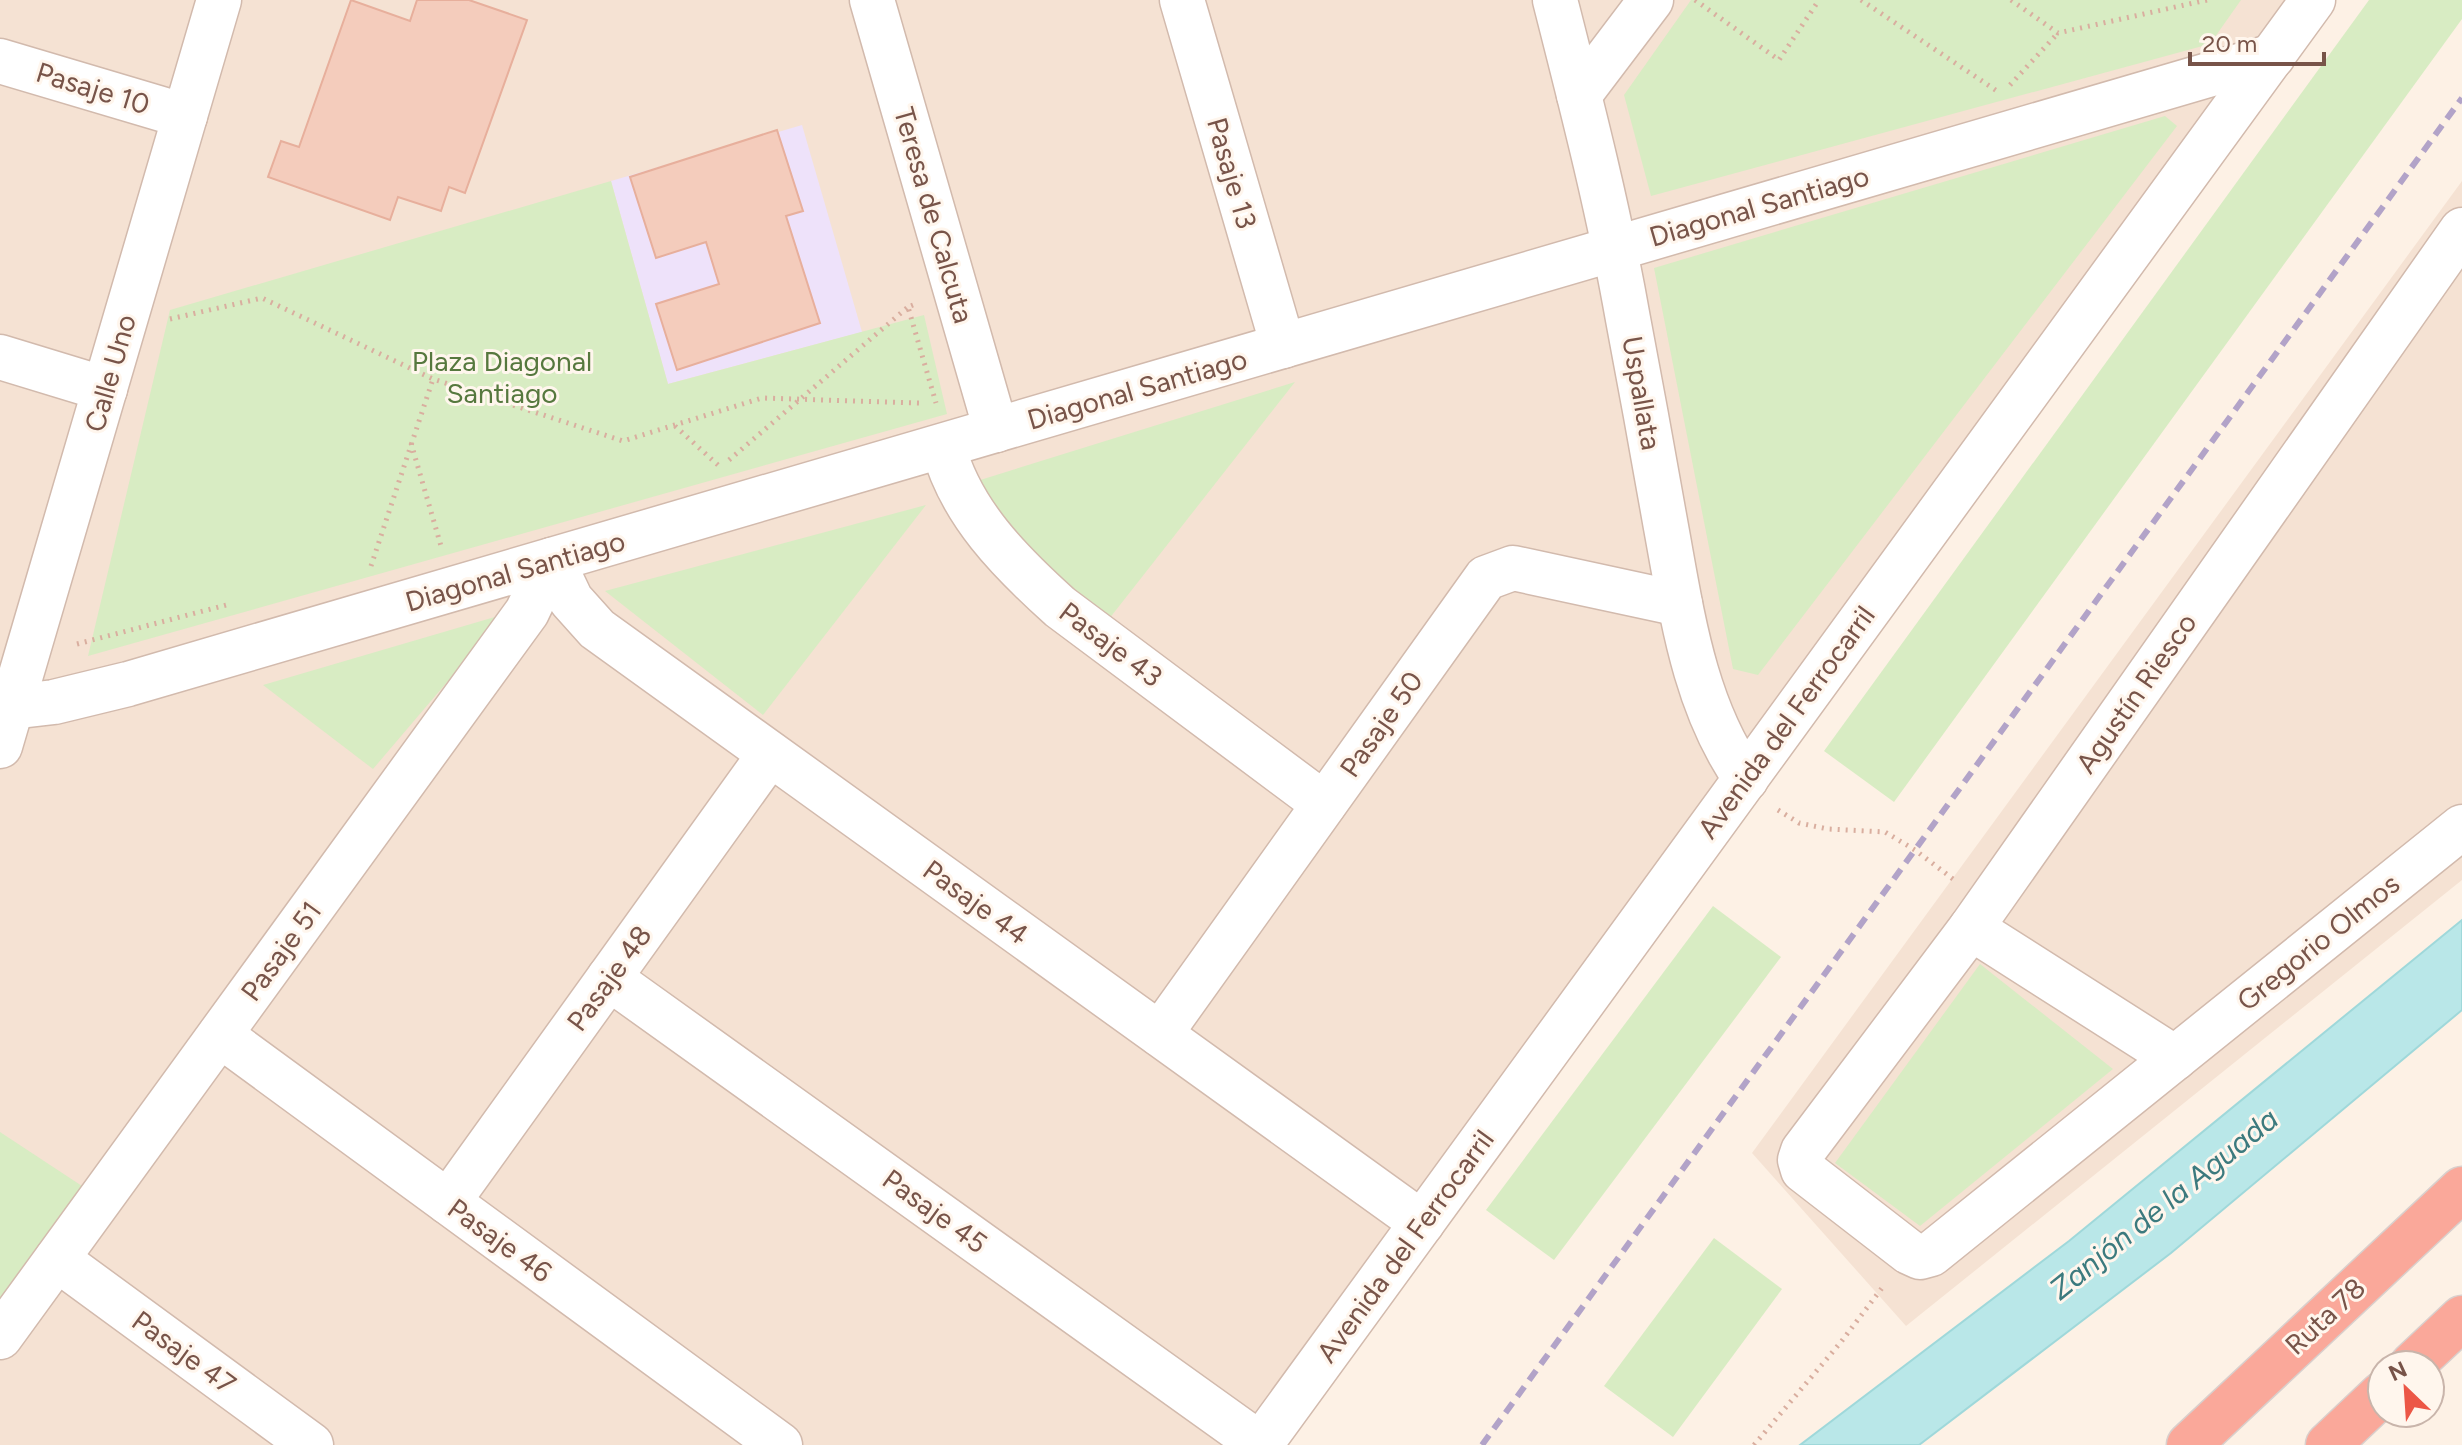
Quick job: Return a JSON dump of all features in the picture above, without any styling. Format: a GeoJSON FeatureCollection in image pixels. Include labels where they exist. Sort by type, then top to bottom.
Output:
{"type":"FeatureCollection","features":[{"type":"Feature","properties":{"kind":"highway","name":"Ruta 78"},"geometry":{"type":"LineString","coordinates":[[2189,1445],[2462,1189]]}},
{"type":"Feature","properties":{"kind":"highway"},"geometry":{"type":"LineString","coordinates":[[2429,1349],[2462,1318]]}},
{"type":"Feature","properties":{"kind":"highway"},"geometry":{"type":"LineString","coordinates":[[2328,1445],[2366,1409]]}},
{"type":"Feature","properties":{"kind":"street","name":"Calle Uno"},"geometry":{"type":"LineString","coordinates":[[3,717],[105,389],[219,0]]}},
{"type":"Feature","properties":{"kind":"street","name":"Teresa de Calcuta"},"geometry":{"type":"LineString","coordinates":[[872,0],[996,430]]}},
{"type":"Feature","properties":{"kind":"street","name":"Pasaje 13"},"geometry":{"type":"LineString","coordinates":[[1182,0],[1283,346]]}},
{"type":"Feature","properties":{"kind":"street","name":"Uspallata"},"geometry":{"type":"LineString","coordinates":[[1555,0],[1614,248],[1680,604],[1699,681],[1715,727],[1727,752],[1746,779]]}},
{"type":"Feature","properties":{"kind":"street"},"geometry":{"type":"LineString","coordinates":[[1579,95],[1651,0]]}},
{"type":"Feature","properties":{"kind":"street","name":"Avenida del Ferrocarril"},"geometry":{"type":"LineString","coordinates":[[1260,1445],[2313,0]]}},
{"type":"Feature","properties":{"kind":"street","name":"Diagonal Santiago"},"geometry":{"type":"LineString","coordinates":[[3,717],[128,684],[2273,56]]}},
{"type":"Feature","properties":{"kind":"street","name":"Pasaje 10"},"geometry":{"type":"LineString","coordinates":[[0,61],[185,116]]}},
{"type":"Feature","properties":{"kind":"street","name":"Agustín Riesco"},"geometry":{"type":"LineString","coordinates":[[1920,1253],[1803,1170],[1800,1160],[1803,1151],[1979,916],[2462,230]]}},
{"type":"Feature","properties":{"kind":"street"},"geometry":{"type":"LineString","coordinates":[[0,357],[105,389]]}},
{"type":"Feature","properties":{"kind":"street","name":"Pasaje 43"},"geometry":{"type":"LineString","coordinates":[[943,446],[959,493],[1026,576],[1060,607],[1324,804]]}},
{"type":"Feature","properties":{"kind":"street","name":"Pasaje 44"},"geometry":{"type":"LineString","coordinates":[[552,560],[571,600],[597,629],[1422,1223]]}},
{"type":"Feature","properties":{"kind":"street","name":"Pasaje 51"},"geometry":{"type":"LineString","coordinates":[[0,1337],[527,612],[552,560]]}},
{"type":"Feature","properties":{"kind":"street","name":"Pasaje 50"},"geometry":{"type":"LineString","coordinates":[[1160,1034],[1486,578],[1513,568],[1680,604]]}},
{"type":"Feature","properties":{"kind":"street","name":"Pasaje 48"},"geometry":{"type":"LineString","coordinates":[[448,1202],[770,754]]}},
{"type":"Feature","properties":{"kind":"street","name":"Gregorio Olmos"},"geometry":{"type":"LineString","coordinates":[[1920,1253],[2175,1058],[2462,827]]}},
{"type":"Feature","properties":{"kind":"street"},"geometry":{"type":"LineString","coordinates":[[1979,916],[2175,1058]]}},
{"type":"Feature","properties":{"kind":"street","name":"Pasaje 45"},"geometry":{"type":"LineString","coordinates":[[609,978],[1260,1445]]}},
{"type":"Feature","properties":{"kind":"street","name":"Pasaje 46"},"geometry":{"type":"LineString","coordinates":[[220,1035],[780,1445]]}},
{"type":"Feature","properties":{"kind":"street","name":"Pasaje 47"},"geometry":{"type":"LineString","coordinates":[[57,1259],[311,1445]]}},
{"type":"Feature","properties":{"kind":"path"},"geometry":{"type":"LineString","coordinates":[[1695,0],[1779,60],[1819,0]]}},
{"type":"Feature","properties":{"kind":"path"},"geometry":{"type":"LineString","coordinates":[[1861,0],[2001,94],[2058,33],[2207,0]]}},
{"type":"Feature","properties":{"kind":"path"},"geometry":{"type":"LineString","coordinates":[[2011,0],[2058,33]]}},
{"type":"Feature","properties":{"kind":"path"},"geometry":{"type":"LineString","coordinates":[[675,426],[721,468],[908,307],[955,289]]}},
{"type":"Feature","properties":{"kind":"path"},"geometry":{"type":"LineString","coordinates":[[122,330],[262,298],[433,379],[623,441],[762,398],[936,404],[908,307]]}},
{"type":"Feature","properties":{"kind":"path"},"geometry":{"type":"LineString","coordinates":[[384,562],[370,566],[433,379]]}},
{"type":"Feature","properties":{"kind":"path"},"geometry":{"type":"LineString","coordinates":[[411,443],[441,546],[427,550]]}},
{"type":"Feature","properties":{"kind":"path"},"geometry":{"type":"LineString","coordinates":[[79,630],[75,645],[237,602]]}},
{"type":"Feature","properties":{"kind":"path"},"geometry":{"type":"LineString","coordinates":[[1746,779],[1778,811],[1799,823],[1828,829],[1885,832],[1915,850],[1979,916]]}},
{"type":"Feature","properties":{"kind":"path"},"geometry":{"type":"LineString","coordinates":[[1754,1445],[1920,1253]]}},
{"type":"Feature","properties":{"kind":"shaded area"},"geometry":{"type":"Polygon","coordinates":[[[0,0],[2295,0],[1239,1445],[0,1445],[0,0]]]}},
{"type":"Feature","properties":{"kind":"shaded area"},"geometry":{"type":"Polygon","coordinates":[[[802,125],[862,332],[668,384],[611,181],[802,125]]]}},
{"type":"Feature","properties":{"kind":"shaded area"},"geometry":{"type":"Polygon","coordinates":[[[2462,181],[2462,880],[1906,1326],[1752,1153],[2462,181]]]}},
{"type":"Feature","properties":{"kind":"green space"},"geometry":{"type":"Polygon","coordinates":[[[1691,0],[2241,0],[2210,44],[1651,196],[1624,95],[1691,0]]]}},
{"type":"Feature","properties":{"kind":"green space"},"geometry":{"type":"Polygon","coordinates":[[[2369,0],[2462,0],[2462,19],[1894,802],[1824,751],[2369,0]]]}},
{"type":"Feature","properties":{"kind":"green space"},"geometry":{"type":"Polygon","coordinates":[[[2165,116],[2177,126],[1758,675],[1733,669],[1654,268],[2165,116]]]}},
{"type":"Feature","properties":{"kind":"green space","name":"Plaza Diagonal Santiago"},"geometry":{"type":"Polygon","coordinates":[[[611,181],[668,384],[924,315],[947,414],[88,656],[170,310],[611,181]]]}},
{"type":"Feature","properties":{"kind":"green space"},"geometry":{"type":"Polygon","coordinates":[[[1295,382],[1109,619],[1041,574],[977,481],[1295,382]]]}},
{"type":"Feature","properties":{"kind":"green space"},"geometry":{"type":"Polygon","coordinates":[[[926,505],[763,715],[605,591],[926,505]]]}},
{"type":"Feature","properties":{"kind":"green space"},"geometry":{"type":"Polygon","coordinates":[[[505,614],[373,769],[263,685],[505,614]]]}},
{"type":"Feature","properties":{"kind":"green space"},"geometry":{"type":"Polygon","coordinates":[[[1713,906],[1781,957],[1554,1260],[1486,1210],[1713,906]]]}},
{"type":"Feature","properties":{"kind":"green space"},"geometry":{"type":"Polygon","coordinates":[[[1980,964],[2113,1069],[1920,1226],[1835,1163],[1980,964]]]}},
{"type":"Feature","properties":{"kind":"green space"},"geometry":{"type":"Polygon","coordinates":[[[0,1132],[82,1186],[0,1311],[0,1132]]]}},
{"type":"Feature","properties":{"kind":"green space"},"geometry":{"type":"Polygon","coordinates":[[[1714,1238],[1782,1289],[1673,1437],[1604,1386],[1714,1238]]]}},
{"type":"Feature","properties":{"kind":"water","name":"Zanjón de la Aguada"},"geometry":{"type":"Polygon","coordinates":[[[2462,920],[2462,1010],[2171,1253],[1919,1445],[1800,1445],[2069,1241],[2462,920]]]}},
{"type":"Feature","properties":{"kind":"building"},"geometry":{"type":"Polygon","coordinates":[[[351,0],[410,21],[417,0],[469,0],[527,20],[465,193],[449,187],[441,211],[398,197],[390,220],[268,177],[281,141],[299,147],[351,0]]]}},
{"type":"Feature","properties":{"kind":"building"},"geometry":{"type":"Polygon","coordinates":[[[777,130],[803,211],[786,216],[820,323],[677,370],[656,304],[719,284],[706,242],[656,258],[630,177],[777,130]]]}},
{"type":"Feature","properties":{"kind":"railway"},"geometry":{"type":"LineString","coordinates":[[1482,1445],[2462,98]]}}]}
